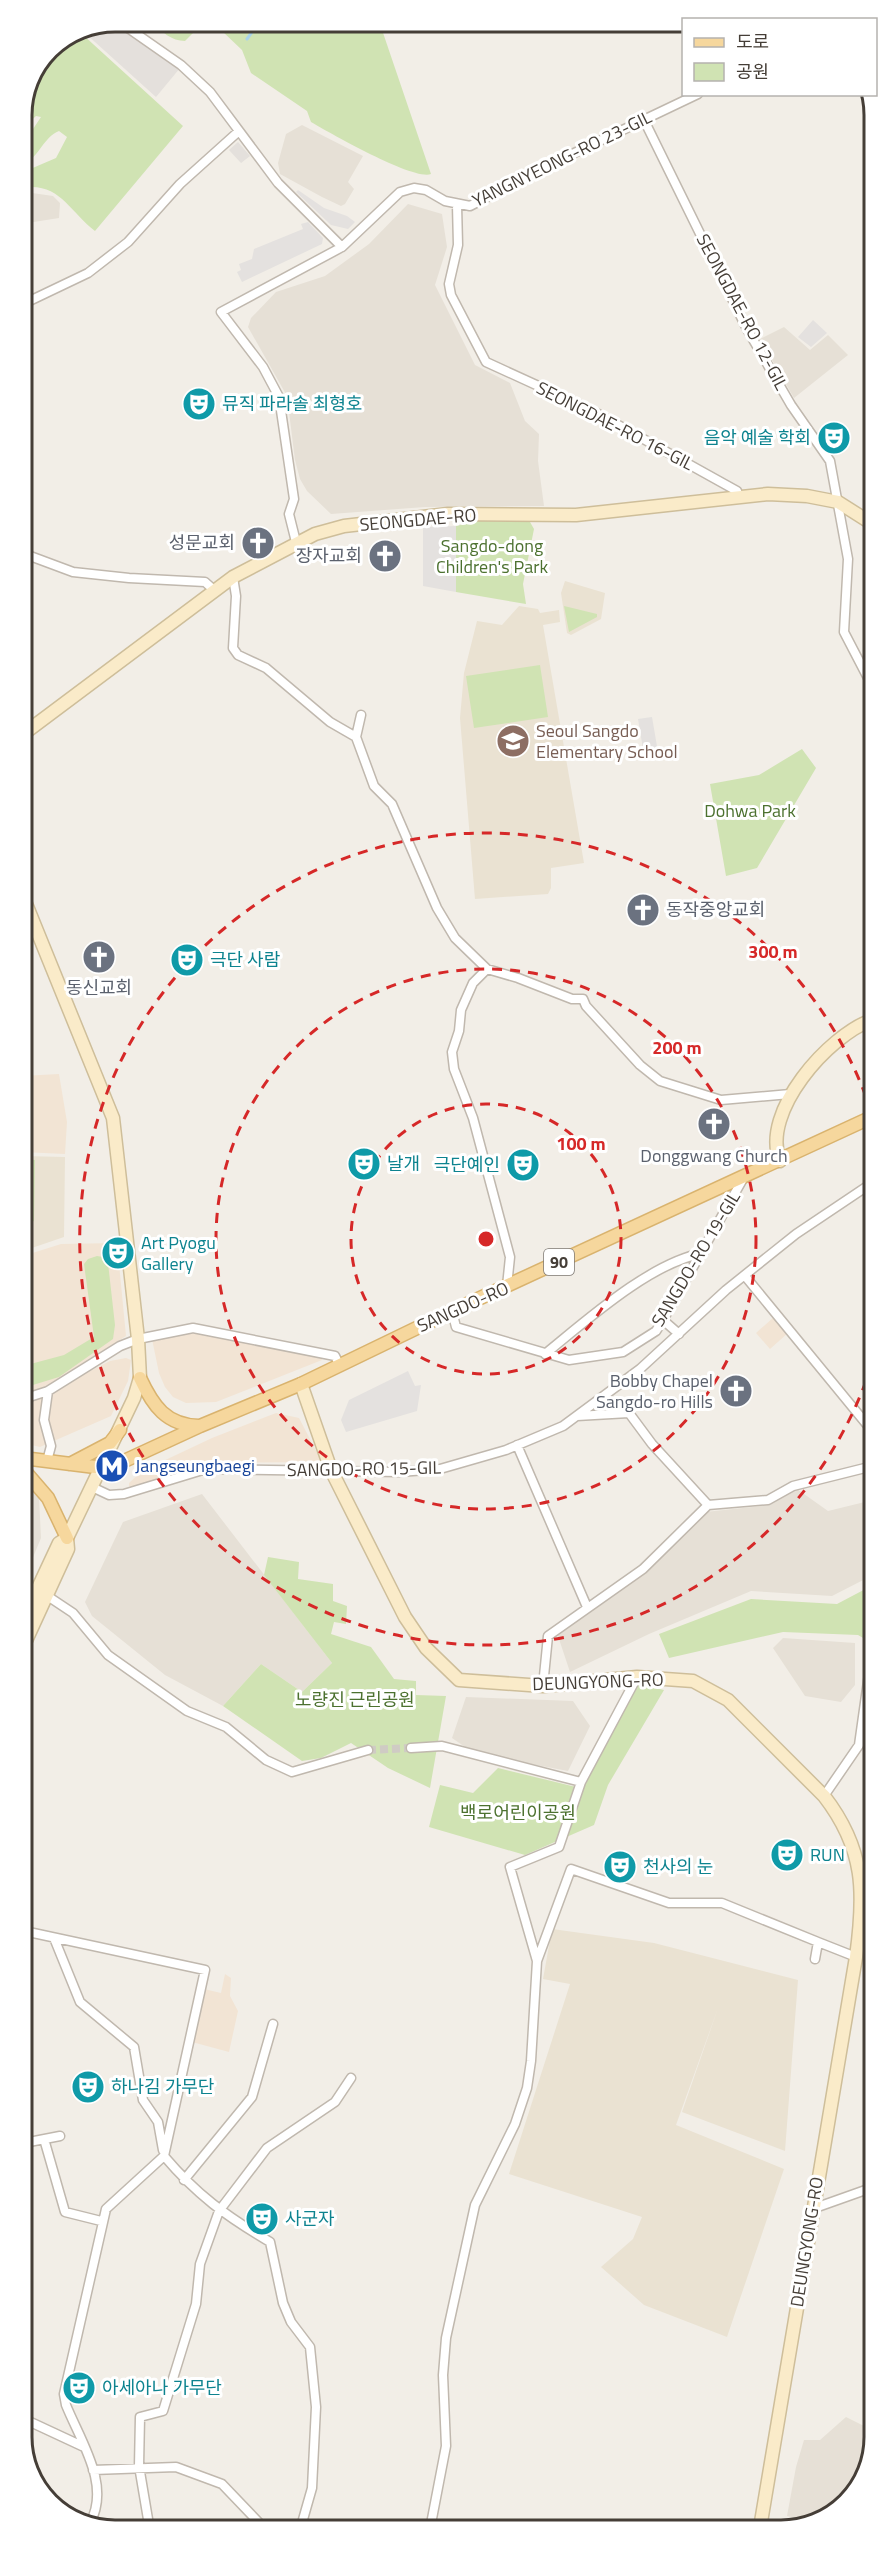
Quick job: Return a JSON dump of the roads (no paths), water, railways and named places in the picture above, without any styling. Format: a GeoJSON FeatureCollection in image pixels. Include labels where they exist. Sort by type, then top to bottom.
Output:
{"type":"FeatureCollection","features":[{"type":"Feature","properties":{"kind":"main road","name":"SANGDO-RO"},"geometry":{"type":"LineString","coordinates":[[32,1459],[102,1467],[122,1462],[200,1426],[301,1384],[452,1311],[864,1121]]}},
{"type":"Feature","properties":{"kind":"main road"},"geometry":{"type":"LineString","coordinates":[[140,1378],[163,1416],[175,1422],[200,1426]]}},
{"type":"Feature","properties":{"kind":"main road"},"geometry":{"type":"LineString","coordinates":[[68,1465],[110,1443],[120,1430]]}},
{"type":"Feature","properties":{"kind":"main road"},"geometry":{"type":"LineString","coordinates":[[32,1479],[48,1498],[67,1538]]}},
{"type":"Feature","properties":{"kind":"street"},"geometry":{"type":"LineString","coordinates":[[134,32],[181,65],[210,92],[278,183],[342,247]]}},
{"type":"Feature","properties":{"kind":"street","name":"YANGNYEONG-RO 23-GIL"},"geometry":{"type":"LineString","coordinates":[[296,542],[289,514],[294,500],[279,397],[263,368],[222,312],[342,247],[400,192],[414,188],[426,190],[457,206],[470,206],[547,166],[694,96]]}},
{"type":"Feature","properties":{"kind":"street","name":"SEONGDAE-RO 12-GIL"},"geometry":{"type":"LineString","coordinates":[[644,120],[747,328],[791,405],[830,461],[848,559],[844,632],[864,670]]}},
{"type":"Feature","properties":{"kind":"street"},"geometry":{"type":"LineString","coordinates":[[32,300],[88,273],[128,242],[180,184],[239,131]]}},
{"type":"Feature","properties":{"kind":"street","name":"SEONGDAE-RO 16-GIL"},"geometry":{"type":"LineString","coordinates":[[457,206],[458,245],[449,284],[451,295],[486,362],[593,411],[737,491],[739,497]]}},
{"type":"Feature","properties":{"kind":"street","name":"SEONGDAE-RO"},"geometry":{"type":"LineString","coordinates":[[32,728],[233,577],[296,542],[344,526],[448,514],[576,515],[739,497],[807,496],[838,502],[864,519]]}},
{"type":"Feature","properties":{"kind":"street"},"geometry":{"type":"LineString","coordinates":[[32,557],[74,572],[205,582],[215,591]]}},
{"type":"Feature","properties":{"kind":"street"},"geometry":{"type":"LineString","coordinates":[[233,577],[236,596],[233,648],[238,654],[266,668],[330,722],[356,737]]}},
{"type":"Feature","properties":{"kind":"street"},"geometry":{"type":"LineString","coordinates":[[361,716],[356,737],[374,786],[392,804],[437,908],[455,938],[487,969],[518,978],[572,999],[582,999],[640,1065],[660,1081],[721,1100],[790,1094]]}},
{"type":"Feature","properties":{"kind":"street"},"geometry":{"type":"LineString","coordinates":[[32,919],[113,1118],[138,1339],[140,1378],[120,1430],[67,1538],[68,1549],[35,1595],[73,1613],[108,1655],[187,1711],[226,1727],[266,1760],[292,1772],[368,1750]]}},
{"type":"Feature","properties":{"kind":"street"},"geometry":{"type":"LineString","coordinates":[[487,969],[473,983],[461,1010],[459,1031],[452,1052],[454,1069],[473,1118],[510,1257],[507,1286]]}},
{"type":"Feature","properties":{"kind":"street"},"geometry":{"type":"LineString","coordinates":[[780,1161],[776,1138],[790,1094],[805,1072],[864,1023]]}},
{"type":"Feature","properties":{"kind":"street","name":"SANGDO-RO 19-GIL"},"geometry":{"type":"LineString","coordinates":[[452,1311],[456,1327],[569,1360],[623,1352],[656,1330],[663,1320],[744,1177]]}},
{"type":"Feature","properties":{"kind":"street","name":"SANGDO-RO 15-GIL"},"geometry":{"type":"LineString","coordinates":[[92,1487],[110,1495],[124,1494],[206,1469],[399,1472],[452,1467],[517,1445],[563,1426],[640,1370],[796,1234],[864,1188]]}},
{"type":"Feature","properties":{"kind":"street"},"geometry":{"type":"LineString","coordinates":[[545,1353],[613,1299],[668,1266],[703,1253]]}},
{"type":"Feature","properties":{"kind":"street"},"geometry":{"type":"LineString","coordinates":[[746,1276],[864,1421]]}},
{"type":"Feature","properties":{"kind":"street"},"geometry":{"type":"LineString","coordinates":[[663,1320],[679,1334]]}},
{"type":"Feature","properties":{"kind":"street"},"geometry":{"type":"LineString","coordinates":[[32,1396],[48,1391],[120,1346],[138,1339],[193,1328],[335,1356],[339,1364]]}},
{"type":"Feature","properties":{"kind":"street","name":"DEUNGYONG-RO"},"geometry":{"type":"LineString","coordinates":[[301,1384],[332,1470],[405,1617],[426,1648],[459,1680],[543,1686],[637,1677],[693,1682],[728,1700],[824,1796],[845,1827],[858,1862],[862,1897],[856,1957],[761,2520]]}},
{"type":"Feature","properties":{"kind":"street"},"geometry":{"type":"LineString","coordinates":[[46,1461],[51,1446],[44,1420],[48,1391]]}},
{"type":"Feature","properties":{"kind":"street"},"geometry":{"type":"LineString","coordinates":[[576,1416],[629,1413],[652,1444],[708,1504]]}},
{"type":"Feature","properties":{"kind":"street"},"geometry":{"type":"LineString","coordinates":[[517,1445],[587,1607]]}},
{"type":"Feature","properties":{"kind":"street"},"geometry":{"type":"LineString","coordinates":[[543,1686],[548,1636],[643,1569],[708,1504],[768,1500],[793,1486],[864,1468]]}},
{"type":"Feature","properties":{"kind":"street"},"geometry":{"type":"LineString","coordinates":[[537,1961],[510,1867],[559,1847],[581,1782],[637,1677]]}},
{"type":"Feature","properties":{"kind":"street"},"geometry":{"type":"LineString","coordinates":[[824,1796],[859,1744],[864,1709]]}},
{"type":"Feature","properties":{"kind":"street"},"geometry":{"type":"LineString","coordinates":[[411,1748],[442,1746],[581,1782]]}},
{"type":"Feature","properties":{"kind":"street"},"geometry":{"type":"LineString","coordinates":[[432,2520],[446,2446],[443,2375],[446,2338],[475,2205],[515,2124],[527,2088],[537,1961],[572,1869],[669,1903],[722,1903],[856,1957]]}},
{"type":"Feature","properties":{"kind":"street"},"geometry":{"type":"LineString","coordinates":[[32,1933],[205,1970],[164,2156],[106,2209],[101,2221],[64,2394],[93,2470],[99,2494],[98,2510],[93,2517]]}},
{"type":"Feature","properties":{"kind":"street"},"geometry":{"type":"LineString","coordinates":[[54,1938],[80,2002],[134,2047],[143,2100],[158,2122],[164,2156],[184,2180],[219,2211],[270,2242],[287,2312],[291,2322],[310,2346],[316,2407],[312,2488],[303,2520]]}},
{"type":"Feature","properties":{"kind":"street"},"geometry":{"type":"LineString","coordinates":[[815,1959],[818,1942]]}},
{"type":"Feature","properties":{"kind":"street"},"geometry":{"type":"LineString","coordinates":[[184,2180],[252,2097],[273,2024]]}},
{"type":"Feature","properties":{"kind":"street"},"geometry":{"type":"LineString","coordinates":[[148,2520],[139,2466],[140,2417],[163,2411],[196,2304],[200,2264],[219,2211],[267,2148],[334,2102],[351,2078]]}},
{"type":"Feature","properties":{"kind":"street"},"geometry":{"type":"LineString","coordinates":[[32,2141],[60,2136]]}},
{"type":"Feature","properties":{"kind":"street"},"geometry":{"type":"LineString","coordinates":[[44,2139],[65,2212],[101,2221]]}},
{"type":"Feature","properties":{"kind":"street"},"geometry":{"type":"LineString","coordinates":[[812,2209],[864,2191]]}},
{"type":"Feature","properties":{"kind":"street"},"geometry":{"type":"LineString","coordinates":[[32,2423],[82,2445]]}},
{"type":"Feature","properties":{"kind":"street"},"geometry":{"type":"LineString","coordinates":[[93,2470],[139,2466],[176,2467],[222,2484],[256,2520]]}},
{"type":"Feature","properties":{"kind":"waterway"},"geometry":{"type":"LineString","coordinates":[[247,39],[252,32]]}},
{"type":"Feature","properties":{"kind":"tunnel"},"geometry":{"type":"LineString","coordinates":[[368,1750],[411,1748]]}},
{"type":"Feature","properties":{"kind":"place","name":"뮤직 파라솔 최형호"},"geometry":{"type":"Point","coordinates":[199,404]}},
{"type":"Feature","properties":{"kind":"place","name":"음악 예술 학회"},"geometry":{"type":"Point","coordinates":[834,438]}},
{"type":"Feature","properties":{"kind":"place","name":"성문교회"},"geometry":{"type":"Point","coordinates":[258,543]}},
{"type":"Feature","properties":{"kind":"place","name":"장자교회"},"geometry":{"type":"Point","coordinates":[385,556]}},
{"type":"Feature","properties":{"kind":"place","name":"Seoul Sangdo Elementary School"},"geometry":{"type":"Point","coordinates":[513,741]}},
{"type":"Feature","properties":{"kind":"place","name":"동작중앙교회"},"geometry":{"type":"Point","coordinates":[643,910]}},
{"type":"Feature","properties":{"kind":"place","name":"동신교회"},"geometry":{"type":"Point","coordinates":[99,957]}},
{"type":"Feature","properties":{"kind":"place","name":"극단 사람"},"geometry":{"type":"Point","coordinates":[187,960]}},
{"type":"Feature","properties":{"kind":"place","name":"Donggwang Church"},"geometry":{"type":"Point","coordinates":[714,1124]}},
{"type":"Feature","properties":{"kind":"place","name":"날개"},"geometry":{"type":"Point","coordinates":[364,1164]}},
{"type":"Feature","properties":{"kind":"place","name":"극단예인"},"geometry":{"type":"Point","coordinates":[523,1165]}},
{"type":"Feature","properties":{"kind":"place","name":"Art Pyogu Gallery"},"geometry":{"type":"Point","coordinates":[118,1253]}},
{"type":"Feature","properties":{"kind":"place","name":"Bobby Chapel Sangdo-ro Hills"},"geometry":{"type":"Point","coordinates":[736,1391]}},
{"type":"Feature","properties":{"kind":"place","name":"Jangseungbaegi"},"geometry":{"type":"Point","coordinates":[112,1466]}},
{"type":"Feature","properties":{"kind":"place","name":"RUN"},"geometry":{"type":"Point","coordinates":[787,1855]}},
{"type":"Feature","properties":{"kind":"place","name":"천사의 눈"},"geometry":{"type":"Point","coordinates":[620,1867]}},
{"type":"Feature","properties":{"kind":"place","name":"하나김 가무단"},"geometry":{"type":"Point","coordinates":[88,2087]}},
{"type":"Feature","properties":{"kind":"place","name":"사군자"},"geometry":{"type":"Point","coordinates":[262,2219]}},
{"type":"Feature","properties":{"kind":"place","name":"아세아나 가무단"},"geometry":{"type":"Point","coordinates":[79,2388]}},
{"type":"Feature","properties":{"kind":"park label","name":"Sangdo-dong Children's Park"},"geometry":{"type":"Point","coordinates":[492,556]}},
{"type":"Feature","properties":{"kind":"park label","name":"Dohwa Park"},"geometry":{"type":"Point","coordinates":[750,811]}},
{"type":"Feature","properties":{"kind":"park label","name":"노량진 근린공원"},"geometry":{"type":"Point","coordinates":[355,1700]}},
{"type":"Feature","properties":{"kind":"park label","name":"백로어린이공원"},"geometry":{"type":"Point","coordinates":[518,1813]}}]}
